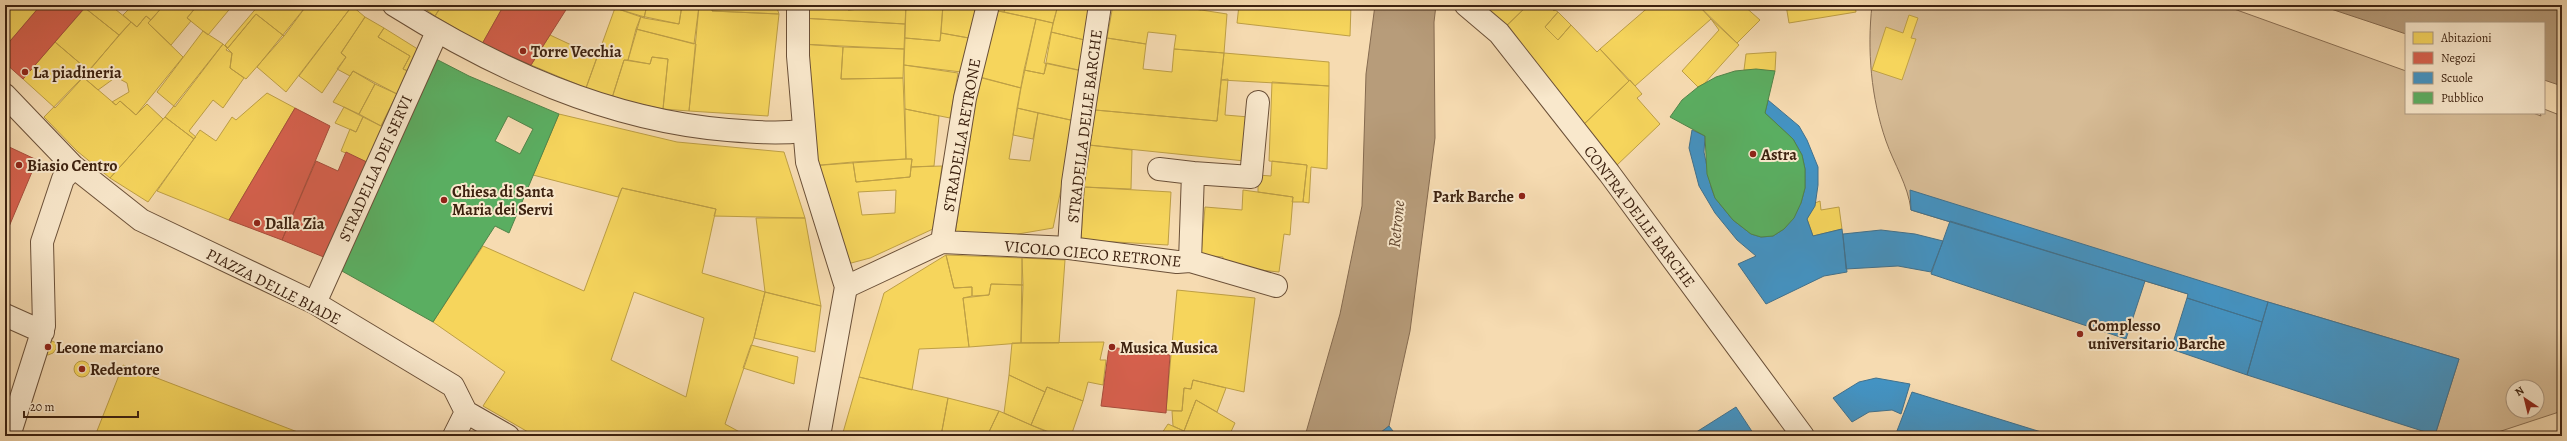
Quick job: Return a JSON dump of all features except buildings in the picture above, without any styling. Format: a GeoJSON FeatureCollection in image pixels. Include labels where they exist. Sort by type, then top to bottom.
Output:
{"type":"FeatureCollection","features":[{"type":"Feature","properties":{"kind":"street"},"geometry":{"type":"LineString","coordinates":[[394,5],[437,32],[517,72],[595,104],[643,118],[694,127],[756,132],[803,131]]}},
{"type":"Feature","properties":{"kind":"street"},"geometry":{"type":"LineString","coordinates":[[798,5],[798,56],[803,131],[807,162],[846,287],[819,436]]}},
{"type":"Feature","properties":{"kind":"street","name":"STRADELLA RETRONE"},"geometry":{"type":"LineString","coordinates":[[942,242],[965,98],[988,5]]}},
{"type":"Feature","properties":{"kind":"street","name":"STRADELLA DELLE BARCHE"},"geometry":{"type":"LineString","coordinates":[[1069,248],[1073,182],[1100,5]]}},
{"type":"Feature","properties":{"kind":"street","name":"CONTRA' DELLE BARCHE"},"geometry":{"type":"LineString","coordinates":[[1466,5],[1499,33],[1609,173],[1803,436]]}},
{"type":"Feature","properties":{"kind":"street","name":"STRADELLA DEI SERVI"},"geometry":{"type":"LineString","coordinates":[[314,303],[437,32]]}},
{"type":"Feature","properties":{"kind":"street","name":"PIAZZA DELLE BIADE"},"geometry":{"type":"LineString","coordinates":[[5,95],[74,167],[141,220],[314,303],[453,386],[466,412]]}},
{"type":"Feature","properties":{"kind":"street"},"geometry":{"type":"LineString","coordinates":[[1159,169],[1252,177],[1258,102]]}},
{"type":"Feature","properties":{"kind":"street"},"geometry":{"type":"LineString","coordinates":[[9,436],[43,329],[42,242],[63,179],[74,167]]}},
{"type":"Feature","properties":{"kind":"street","name":"VICOLO CIECO RETRONE"},"geometry":{"type":"LineString","coordinates":[[846,287],[942,242],[1069,248],[1177,262],[1190,261],[1193,173]]}},
{"type":"Feature","properties":{"kind":"street"},"geometry":{"type":"LineString","coordinates":[[1190,261],[1276,286]]}},
{"type":"Feature","properties":{"kind":"street"},"geometry":{"type":"LineString","coordinates":[[5,315],[43,329]]}},
{"type":"Feature","properties":{"kind":"street"},"geometry":{"type":"LineString","coordinates":[[454,436],[466,412],[508,436]]}},
{"type":"Feature","properties":{"kind":"shaded area"},"geometry":{"type":"Polygon","coordinates":[[[1872,5],[2223,5],[2405,71],[2405,114],[2536,114],[2541,116],[2540,114],[2545,114],[2545,109],[2562,116],[2562,411],[2545,417],[2545,379],[2505,379],[2505,419],[2538,419],[2486,436],[2435,435],[2459,359],[2268,302],[2188,294],[1911,210],[1904,183],[1889,150],[1881,125],[1874,91],[1870,56],[1872,5]]]}},
{"type":"Feature","properties":{"kind":"water","name":"Retrone"},"geometry":{"type":"Polygon","coordinates":[[[1375,5],[1436,5],[1434,22],[1435,138],[1410,331],[1389,426],[1376,436],[1305,436],[1340,314],[1362,206],[1366,74],[1375,5]]]}},
{"type":"Feature","properties":{"kind":"water"},"geometry":{"type":"Polygon","coordinates":[[[2319,5],[2549,5],[2562,9],[2562,86],[2545,80],[2545,22],[2405,22],[2405,34],[2319,5]]]}},
{"type":"Feature","properties":{"kind":"place","name":"Torre Vecchia"},"geometry":{"type":"Point","coordinates":[523,51]}},
{"type":"Feature","properties":{"kind":"place","name":"La piadineria"},"geometry":{"type":"Point","coordinates":[25,72]}},
{"type":"Feature","properties":{"kind":"place","name":"Astra"},"geometry":{"type":"Point","coordinates":[1753,154]}},
{"type":"Feature","properties":{"kind":"place","name":"Biasio Centro"},"geometry":{"type":"Point","coordinates":[19,165]}},
{"type":"Feature","properties":{"kind":"place","name":"Park Barche"},"geometry":{"type":"Point","coordinates":[1522,196]}},
{"type":"Feature","properties":{"kind":"place","name":"Chiesa di Santa Maria dei Servi"},"geometry":{"type":"Point","coordinates":[444,200]}},
{"type":"Feature","properties":{"kind":"place","name":"Dalla Zia"},"geometry":{"type":"Point","coordinates":[257,223]}},
{"type":"Feature","properties":{"kind":"place","name":"Complesso universitario Barche"},"geometry":{"type":"Point","coordinates":[2080,334]}},
{"type":"Feature","properties":{"kind":"place","name":"Leone marciano"},"geometry":{"type":"Point","coordinates":[48,347]}},
{"type":"Feature","properties":{"kind":"place","name":"Musica Musica"},"geometry":{"type":"Point","coordinates":[1112,347]}},
{"type":"Feature","properties":{"kind":"place","name":"Redentore"},"geometry":{"type":"Point","coordinates":[82,369]}}]}
